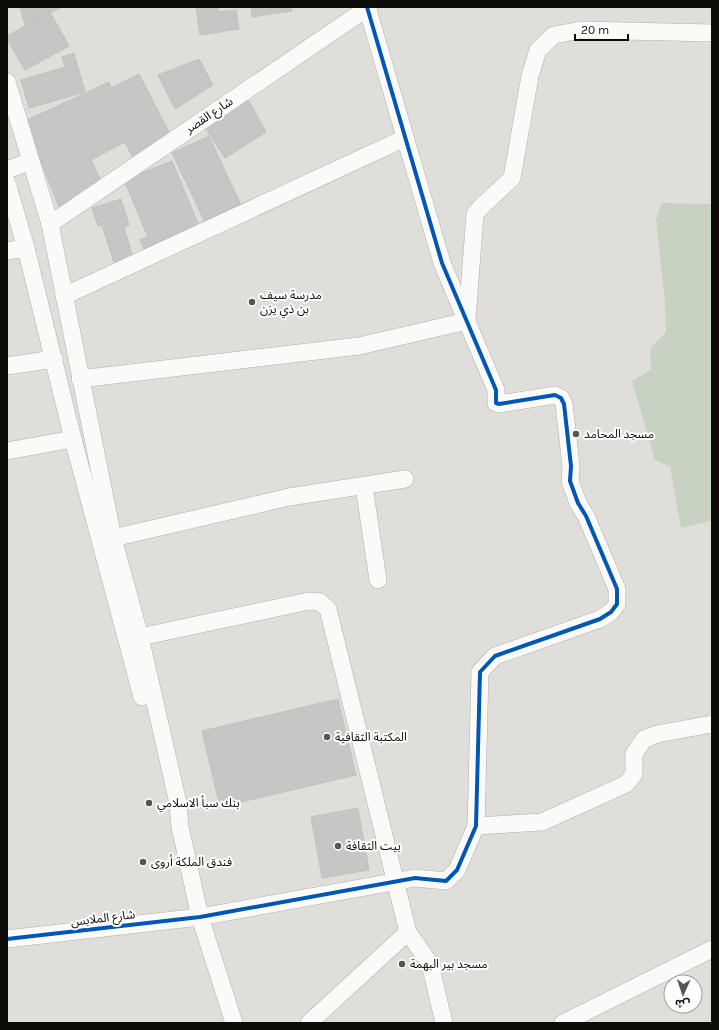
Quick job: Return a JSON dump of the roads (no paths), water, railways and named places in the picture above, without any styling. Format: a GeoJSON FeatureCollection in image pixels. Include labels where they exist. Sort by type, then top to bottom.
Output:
{"type":"FeatureCollection","features":[{"type":"Feature","properties":{"kind":"street"},"geometry":{"type":"LineString","coordinates":[[368,7],[442,263],[496,390],[496,403],[499,404],[555,394],[561,398],[564,404],[571,466],[570,481],[578,503],[586,516],[617,589],[617,604],[611,612],[600,620],[495,656],[480,672],[476,826],[542,822],[626,784],[634,774],[634,754],[644,739],[657,734],[712,724]]}},
{"type":"Feature","properties":{"kind":"street","name":"شارع القصر"},"geometry":{"type":"LineString","coordinates":[[50,224],[368,7]]}},
{"type":"Feature","properties":{"kind":"street"},"geometry":{"type":"LineString","coordinates":[[467,321],[475,214],[512,178],[530,76],[538,50],[554,35],[581,30],[712,33]]}},
{"type":"Feature","properties":{"kind":"street"},"geometry":{"type":"LineString","coordinates":[[7,82],[50,224],[113,538],[140,637],[178,803],[180,827],[200,917],[234,1023]]}},
{"type":"Feature","properties":{"kind":"street"},"geometry":{"type":"LineString","coordinates":[[64,296],[405,138]]}},
{"type":"Feature","properties":{"kind":"street"},"geometry":{"type":"LineString","coordinates":[[7,170],[31,161]]}},
{"type":"Feature","properties":{"kind":"street"},"geometry":{"type":"LineString","coordinates":[[7,183],[26,248],[73,439],[172,810],[180,827]]}},
{"type":"Feature","properties":{"kind":"street"},"geometry":{"type":"LineString","coordinates":[[7,251],[26,248]]}},
{"type":"Feature","properties":{"kind":"street"},"geometry":{"type":"LineString","coordinates":[[80,378],[359,346],[467,321]]}},
{"type":"Feature","properties":{"kind":"street"},"geometry":{"type":"LineString","coordinates":[[7,366],[54,359]]}},
{"type":"Feature","properties":{"kind":"street"},"geometry":{"type":"LineString","coordinates":[[7,451],[73,439]]}},
{"type":"Feature","properties":{"kind":"street"},"geometry":{"type":"LineString","coordinates":[[113,538],[289,497],[405,479]]}},
{"type":"Feature","properties":{"kind":"street"},"geometry":{"type":"LineString","coordinates":[[364,486],[378,580]]}},
{"type":"Feature","properties":{"kind":"street"},"geometry":{"type":"LineString","coordinates":[[140,637],[309,601],[320,602],[328,609],[408,932],[430,964],[444,1023]]}},
{"type":"Feature","properties":{"kind":"street","name":"شارع الملابس"},"geometry":{"type":"LineString","coordinates":[[7,939],[200,917],[415,878],[446,881],[457,870],[476,826]]}},
{"type":"Feature","properties":{"kind":"street"},"geometry":{"type":"LineString","coordinates":[[309,1023],[408,932]]}},
{"type":"Feature","properties":{"kind":"street"},"geometry":{"type":"LineString","coordinates":[[564,1023],[585,1018],[712,949]]}},
{"type":"Feature","properties":{"kind":"place","name":"مدرسة سيف بن ذي يزن"},"geometry":{"type":"Point","coordinates":[252,302]}},
{"type":"Feature","properties":{"kind":"place","name":"مسجد المحامد"},"geometry":{"type":"Point","coordinates":[576,434]}},
{"type":"Feature","properties":{"kind":"place","name":"المكتبة الثقافية"},"geometry":{"type":"Point","coordinates":[327,737]}},
{"type":"Feature","properties":{"kind":"place","name":"بنك سبأ الاسلامي"},"geometry":{"type":"Point","coordinates":[149,803]}},
{"type":"Feature","properties":{"kind":"place","name":"بيت الثقافة"},"geometry":{"type":"Point","coordinates":[338,846]}},
{"type":"Feature","properties":{"kind":"place","name":"فندق الملكة أروى"},"geometry":{"type":"Point","coordinates":[143,862]}},
{"type":"Feature","properties":{"kind":"place","name":"مسجد بير البهمة"},"geometry":{"type":"Point","coordinates":[402,964]}}]}
